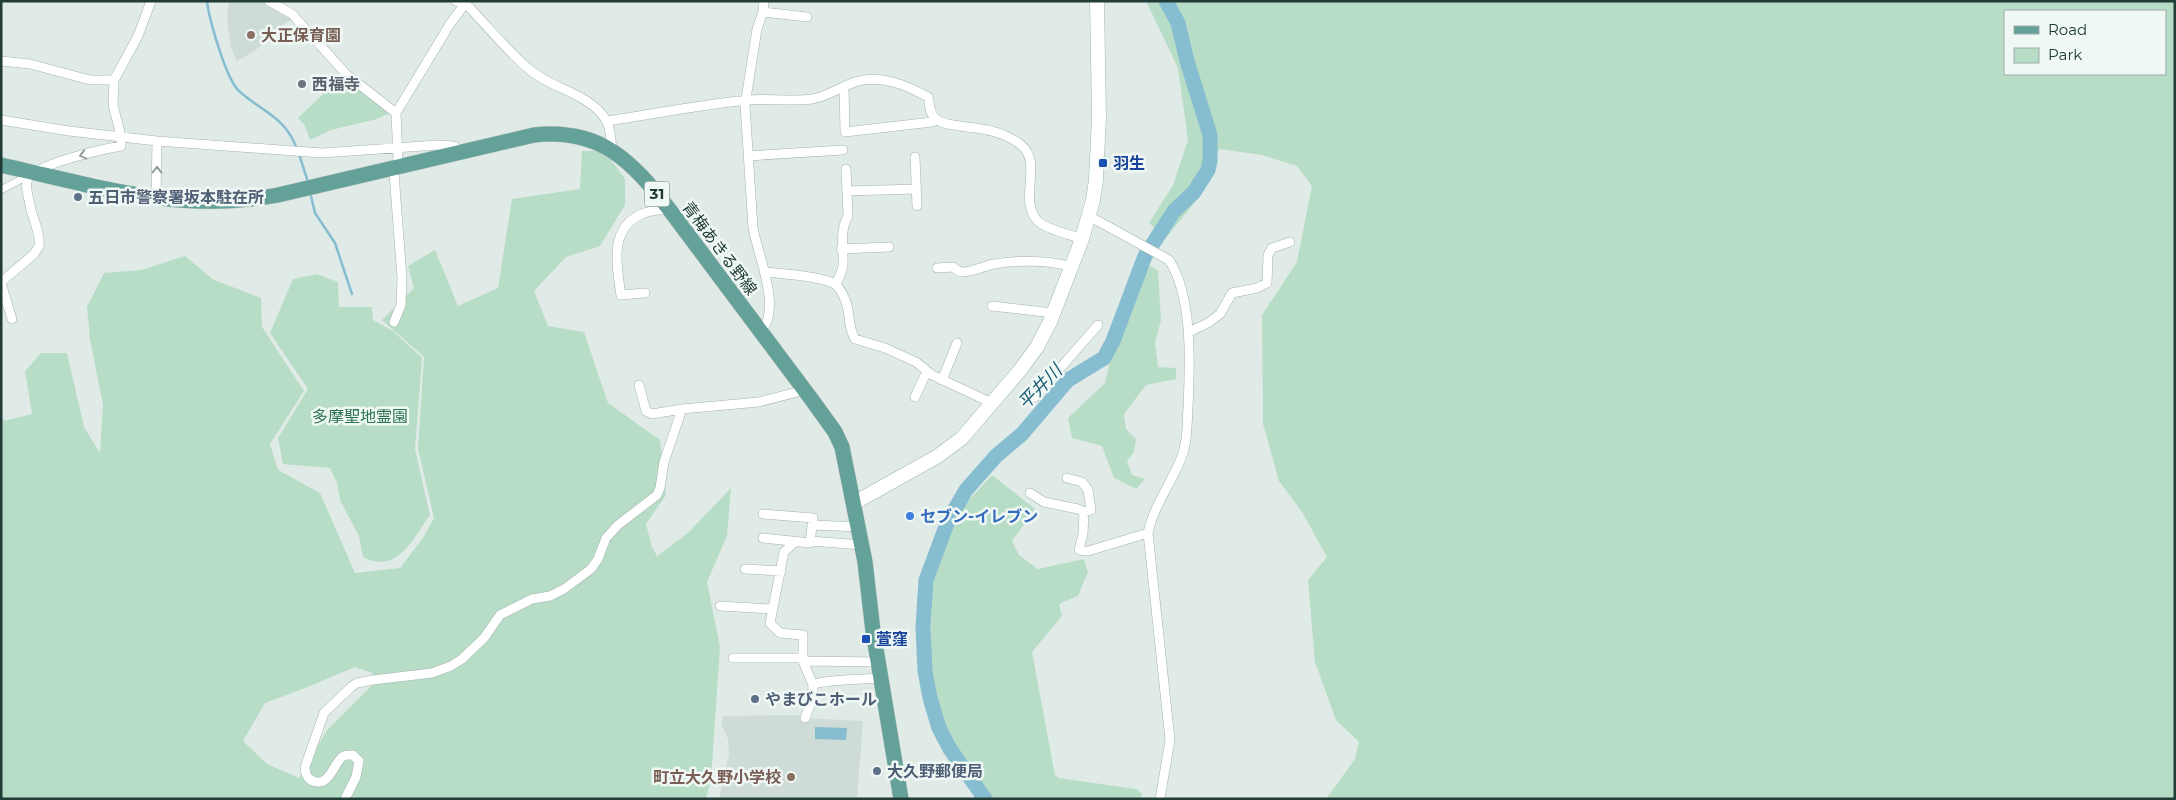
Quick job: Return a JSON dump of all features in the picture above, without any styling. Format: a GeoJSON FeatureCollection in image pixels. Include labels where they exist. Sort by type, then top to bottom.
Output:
{"type":"FeatureCollection","features":[{"type":"Feature","properties":{"kind":"main road"},"geometry":{"type":"LineString","coordinates":[[854,503],[949,449],[974,425],[1029,359],[1054,313],[1082,239],[1089,216],[1096,180],[1099,149],[1097,1]]}},
{"type":"Feature","properties":{"kind":"main road","name":"青梅あきる野線"},"geometry":{"type":"LineString","coordinates":[[1,165],[156,198],[183,202],[220,202],[258,198],[307,188],[523,137],[554,134],[582,138],[612,150],[637,170],[669,209],[805,390],[840,442],[859,527],[878,662],[902,799]]}},
{"type":"Feature","properties":{"kind":"street"},"geometry":{"type":"LineString","coordinates":[[1,190],[34,172],[80,156],[121,146],[121,136],[113,105],[114,80],[138,36],[151,1]]}},
{"type":"Feature","properties":{"kind":"street"},"geometry":{"type":"LineString","coordinates":[[268,1],[292,14],[346,74],[396,113]]}},
{"type":"Feature","properties":{"kind":"street"},"geometry":{"type":"LineString","coordinates":[[761,332],[767,325],[769,314],[766,272],[756,244],[753,228],[746,100],[756,29],[763,12],[764,1]]}},
{"type":"Feature","properties":{"kind":"street"},"geometry":{"type":"LineString","coordinates":[[394,322],[401,305],[402,278],[394,173],[398,147],[396,113],[463,2],[530,70],[548,82],[579,97],[599,112],[606,121],[612,150]]}},
{"type":"Feature","properties":{"kind":"street"},"geometry":{"type":"LineString","coordinates":[[763,12],[807,17]]}},
{"type":"Feature","properties":{"kind":"street"},"geometry":{"type":"LineString","coordinates":[[1,61],[30,64],[90,80],[114,80]]}},
{"type":"Feature","properties":{"kind":"street"},"geometry":{"type":"LineString","coordinates":[[606,121],[746,100],[812,99],[856,82],[870,80],[887,81],[908,86],[928,97],[930,111],[937,120],[964,128],[999,133],[1022,146],[1027,151],[1030,162],[1030,206],[1033,214],[1040,222],[1082,239]]}},
{"type":"Feature","properties":{"kind":"street"},"geometry":{"type":"LineString","coordinates":[[844,87],[845,132],[937,120]]}},
{"type":"Feature","properties":{"kind":"street"},"geometry":{"type":"LineString","coordinates":[[1,120],[63,130],[157,141],[322,153],[448,145],[454,146],[460,152]]}},
{"type":"Feature","properties":{"kind":"street"},"geometry":{"type":"LineString","coordinates":[[156,198],[157,141]]}},
{"type":"Feature","properties":{"kind":"street"},"geometry":{"type":"LineString","coordinates":[[748,156],[843,150]]}},
{"type":"Feature","properties":{"kind":"street"},"geometry":{"type":"LineString","coordinates":[[915,157],[917,206]]}},
{"type":"Feature","properties":{"kind":"street"},"geometry":{"type":"LineString","coordinates":[[836,285],[843,267],[841,249],[845,221],[848,216],[846,169]]}},
{"type":"Feature","properties":{"kind":"street"},"geometry":{"type":"LineString","coordinates":[[12,319],[1,282],[34,254],[39,246],[27,182],[28,177],[34,172]]}},
{"type":"Feature","properties":{"kind":"street"},"geometry":{"type":"LineString","coordinates":[[847,191],[916,189]]}},
{"type":"Feature","properties":{"kind":"street"},"geometry":{"type":"LineString","coordinates":[[645,293],[621,295],[617,266],[617,246],[624,229],[635,217],[646,212],[669,209]]}},
{"type":"Feature","properties":{"kind":"street"},"geometry":{"type":"LineString","coordinates":[[1089,216],[1138,241],[1169,260],[1174,268],[1185,307],[1189,332],[1190,360],[1186,441],[1179,464],[1151,522],[1148,534],[1170,740],[1160,799]]}},
{"type":"Feature","properties":{"kind":"street"},"geometry":{"type":"LineString","coordinates":[[1189,332],[1208,323],[1220,314],[1232,293],[1257,288],[1267,283],[1268,255],[1272,248],[1290,242]]}},
{"type":"Feature","properties":{"kind":"street"},"geometry":{"type":"LineString","coordinates":[[841,249],[889,247]]}},
{"type":"Feature","properties":{"kind":"street"},"geometry":{"type":"LineString","coordinates":[[937,268],[952,268],[964,272],[994,264],[1018,263],[1061,264],[1072,267]]}},
{"type":"Feature","properties":{"kind":"street"},"geometry":{"type":"LineString","coordinates":[[766,272],[816,278],[836,285],[846,300],[849,314],[849,329],[855,339],[885,348],[916,362],[942,380],[992,402]]}},
{"type":"Feature","properties":{"kind":"street"},"geometry":{"type":"LineString","coordinates":[[992,306],[1054,313]]}},
{"type":"Feature","properties":{"kind":"street"},"geometry":{"type":"LineString","coordinates":[[1035,397],[1098,325]]}},
{"type":"Feature","properties":{"kind":"street"},"geometry":{"type":"LineString","coordinates":[[942,380],[957,342]]}},
{"type":"Feature","properties":{"kind":"street"},"geometry":{"type":"LineString","coordinates":[[916,397],[927,371]]}},
{"type":"Feature","properties":{"kind":"street"},"geometry":{"type":"LineString","coordinates":[[639,385],[646,411],[652,414],[682,408],[759,402],[805,390]]}},
{"type":"Feature","properties":{"kind":"street"},"geometry":{"type":"LineString","coordinates":[[346,799],[356,777],[359,761],[353,755],[346,754],[341,758],[329,777],[322,782],[316,782],[308,778],[305,773],[305,767],[324,713],[357,683],[432,673],[451,666],[462,659],[484,638],[500,614],[532,599],[550,596],[564,589],[592,569],[606,538],[618,525],[657,495],[664,462],[682,408]]}},
{"type":"Feature","properties":{"kind":"street"},"geometry":{"type":"LineString","coordinates":[[1030,493],[1044,502],[1084,512],[1091,510],[1088,490],[1082,482],[1067,478]]}},
{"type":"Feature","properties":{"kind":"street"},"geometry":{"type":"LineString","coordinates":[[1084,512],[1083,534],[1079,550],[1088,551],[1148,534]]}},
{"type":"Feature","properties":{"kind":"street"},"geometry":{"type":"LineString","coordinates":[[763,514],[813,518],[810,541]]}},
{"type":"Feature","properties":{"kind":"street"},"geometry":{"type":"LineString","coordinates":[[812,524],[859,527]]}},
{"type":"Feature","properties":{"kind":"street"},"geometry":{"type":"LineString","coordinates":[[763,538],[795,542],[810,543],[810,541],[862,545]]}},
{"type":"Feature","properties":{"kind":"street"},"geometry":{"type":"LineString","coordinates":[[795,542],[784,552],[770,623],[780,633],[803,635],[803,660],[812,685],[812,700],[805,718]]}},
{"type":"Feature","properties":{"kind":"street"},"geometry":{"type":"LineString","coordinates":[[745,569],[781,571]]}},
{"type":"Feature","properties":{"kind":"street"},"geometry":{"type":"LineString","coordinates":[[720,606],[772,609]]}},
{"type":"Feature","properties":{"kind":"street"},"geometry":{"type":"LineString","coordinates":[[733,658],[878,662]]}},
{"type":"Feature","properties":{"kind":"street"},"geometry":{"type":"LineString","coordinates":[[812,685],[818,681],[881,678]]}},
{"type":"Feature","properties":{"kind":"shaded area","name":"大正保育園"},"geometry":{"type":"Polygon","coordinates":[[[229,1],[265,1],[294,19],[284,24],[256,50],[237,61],[230,46],[227,15],[229,1]]]}},
{"type":"Feature","properties":{"kind":"shaded area","name":"町立大久野小学校"},"geometry":{"type":"Polygon","coordinates":[[[802,715],[802,718],[863,721],[857,799],[719,799],[729,755],[728,739],[721,724],[723,716],[802,715]]]}},
{"type":"Feature","properties":{"kind":"green space"},"geometry":{"type":"Polygon","coordinates":[[[1146,1],[2175,1],[2175,799],[1326,799],[1355,759],[1359,742],[1336,720],[1315,662],[1308,580],[1327,557],[1302,512],[1279,481],[1263,424],[1262,315],[1297,262],[1312,186],[1297,166],[1262,155],[1219,149],[1204,191],[1166,238],[1149,223],[1173,185],[1188,140],[1178,68],[1146,1]]]}},
{"type":"Feature","properties":{"kind":"green space"},"geometry":{"type":"Polygon","coordinates":[[[344,74],[390,113],[377,119],[331,130],[310,140],[305,126],[298,118],[344,74]]]}},
{"type":"Feature","properties":{"kind":"green space"},"geometry":{"type":"Polygon","coordinates":[[[582,151],[604,151],[625,179],[625,205],[600,246],[566,257],[534,291],[548,326],[584,332],[608,403],[660,440],[666,495],[646,524],[652,547],[657,556],[688,533],[731,488],[727,536],[707,582],[720,647],[711,779],[706,799],[1,799],[1,416],[4,421],[32,414],[25,371],[41,353],[67,353],[84,427],[100,453],[103,405],[90,339],[87,307],[104,273],[141,270],[185,256],[214,280],[261,298],[262,327],[304,391],[270,444],[278,470],[320,493],[355,573],[400,568],[423,538],[434,518],[418,449],[424,357],[382,320],[414,288],[408,266],[435,250],[458,306],[498,288],[512,199],[580,189],[582,151]],[[355,667],[265,703],[243,741],[267,764],[299,778],[327,730],[373,684],[372,673],[355,667]]]}},
{"type":"Feature","properties":{"kind":"green space"},"geometry":{"type":"Polygon","coordinates":[[[1151,266],[1158,271],[1161,320],[1155,343],[1158,367],[1176,368],[1176,379],[1146,385],[1124,414],[1126,429],[1136,439],[1134,452],[1127,461],[1132,475],[1145,479],[1136,489],[1114,478],[1102,446],[1072,438],[1068,418],[1105,383],[1113,347],[1146,270],[1151,266]]]}},
{"type":"Feature","properties":{"kind":"green space","name":"多摩聖地霊園"},"geometry":{"type":"Polygon","coordinates":[[[317,274],[338,282],[339,307],[372,307],[373,320],[393,331],[422,358],[415,449],[430,515],[403,552],[395,558],[385,561],[375,561],[363,557],[359,536],[340,500],[337,483],[330,468],[283,464],[278,438],[308,389],[270,333],[293,279],[317,274]]]}},
{"type":"Feature","properties":{"kind":"green space"},"geometry":{"type":"Polygon","coordinates":[[[992,475],[1035,509],[1012,541],[1019,555],[1038,569],[1084,559],[1088,572],[1078,596],[1059,604],[1062,616],[1032,652],[1055,775],[1059,778],[1136,789],[1142,794],[1140,799],[987,799],[948,731],[930,686],[932,581],[957,513],[992,475]]]}},
{"type":"Feature","properties":{"kind":"water"},"geometry":{"type":"Polygon","coordinates":[[[815,727],[847,728],[846,740],[815,739],[815,727]]]}},
{"type":"Feature","properties":{"kind":"waterway"},"geometry":{"type":"LineString","coordinates":[[207,1],[219,48],[234,84],[239,91],[286,129],[297,149]]}},
{"type":"Feature","properties":{"kind":"waterway","name":"平井川"},"geometry":{"type":"LineString","coordinates":[[985,799],[950,749],[939,728],[930,698],[925,671],[923,627],[926,580],[948,521],[966,490],[996,456],[1022,434],[1068,380],[1104,358],[1113,341],[1145,256],[1174,211],[1194,192],[1208,170],[1210,135],[1187,61],[1178,23],[1166,1]]}},
{"type":"Feature","properties":{"kind":"waterway"},"geometry":{"type":"LineString","coordinates":[[299,154],[308,182]]}},
{"type":"Feature","properties":{"kind":"waterway"},"geometry":{"type":"LineString","coordinates":[[310,192],[315,213],[335,243],[352,294]]}},
{"type":"Feature","properties":{"kind":"place","name":"大正保育園"},"geometry":{"type":"Point","coordinates":[251,35]}},
{"type":"Feature","properties":{"kind":"place","name":"西福寺"},"geometry":{"type":"Point","coordinates":[302,84]}},
{"type":"Feature","properties":{"kind":"place","name":"羽生"},"geometry":{"type":"Point","coordinates":[1103,163]}},
{"type":"Feature","properties":{"kind":"place","name":"五日市警察署坂本駐在所"},"geometry":{"type":"Point","coordinates":[78,197]}},
{"type":"Feature","properties":{"kind":"place","name":"セブン-イレブン"},"geometry":{"type":"Point","coordinates":[910,516]}},
{"type":"Feature","properties":{"kind":"place","name":"萱窪"},"geometry":{"type":"Point","coordinates":[866,639]}},
{"type":"Feature","properties":{"kind":"place","name":"やまびこホール"},"geometry":{"type":"Point","coordinates":[755,699]}},
{"type":"Feature","properties":{"kind":"place","name":"大久野郵便局"},"geometry":{"type":"Point","coordinates":[877,771]}},
{"type":"Feature","properties":{"kind":"place","name":"町立大久野小学校"},"geometry":{"type":"Point","coordinates":[791,777]}}]}
